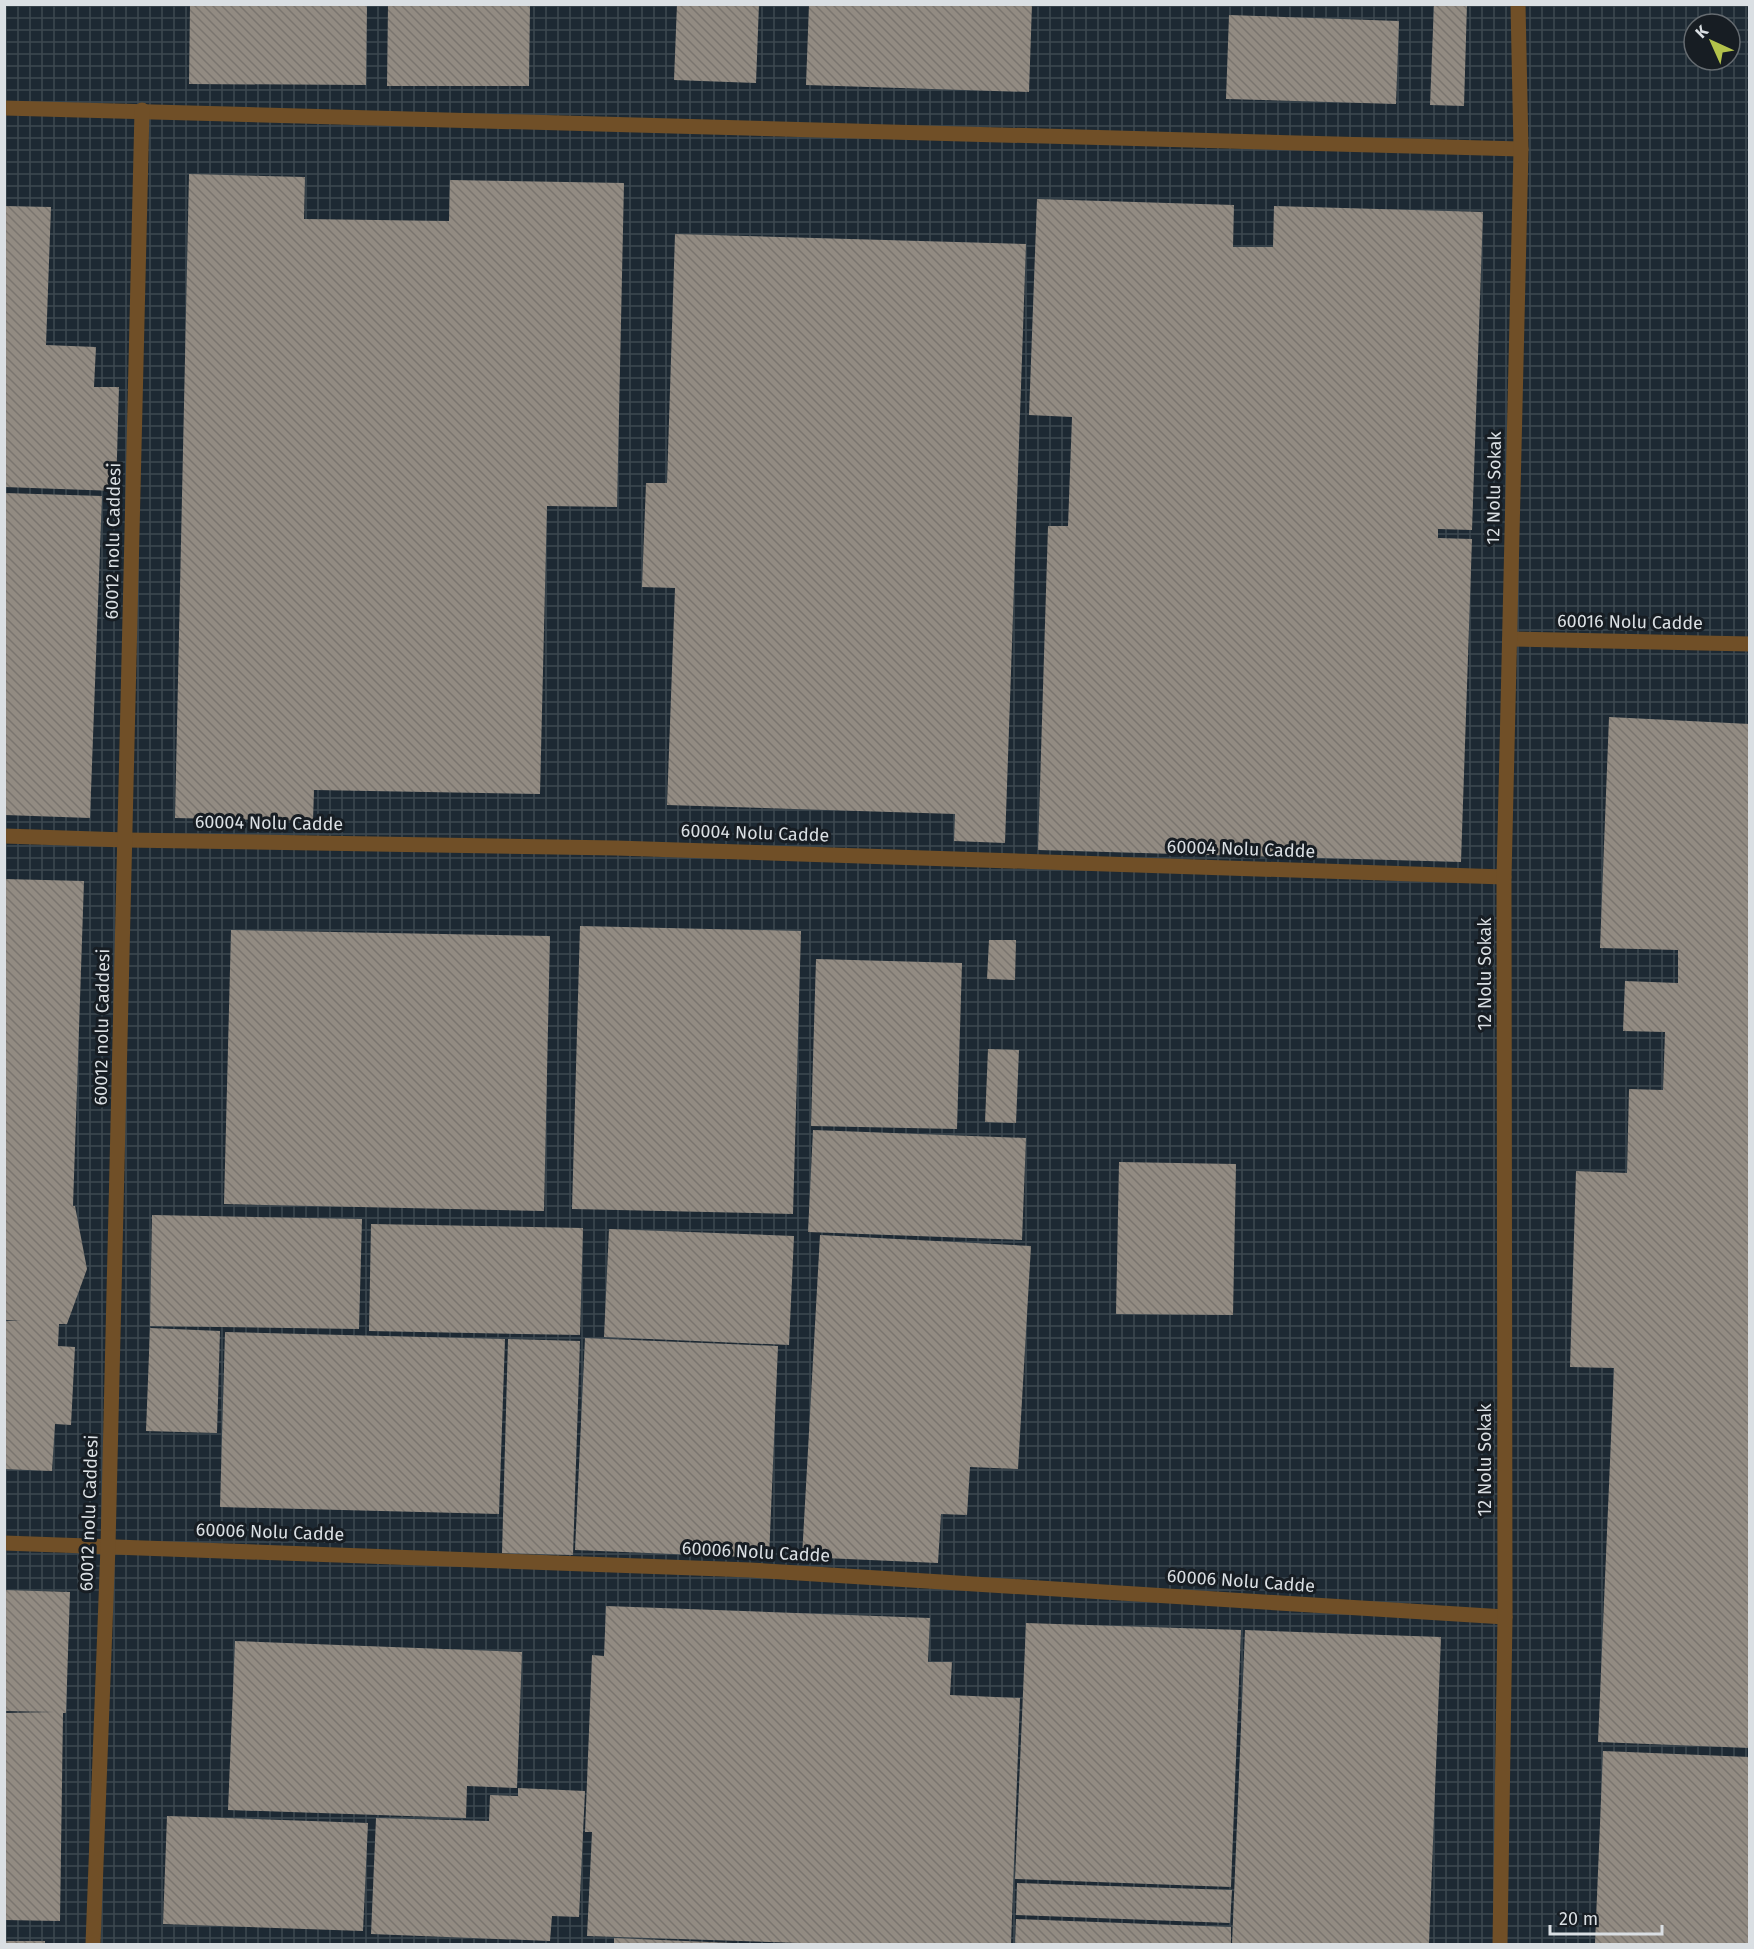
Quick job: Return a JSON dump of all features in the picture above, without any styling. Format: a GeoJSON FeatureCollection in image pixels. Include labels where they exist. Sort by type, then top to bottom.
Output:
{"type":"FeatureCollection","features":[{"type":"Feature","properties":{"kind":"street","name":"12 Nolu Sokak"},"geometry":{"type":"LineString","coordinates":[[1500,1944],[1505,1617],[1504,877],[1521,149],[1518,4]]}},
{"type":"Feature","properties":{"kind":"street"},"geometry":{"type":"LineString","coordinates":[[4,108],[1521,149]]}},
{"type":"Feature","properties":{"kind":"street","name":"60012 nolu Caddesi"},"geometry":{"type":"LineString","coordinates":[[93,1944],[108,1546],[142,110]]}},
{"type":"Feature","properties":{"kind":"street","name":"60016 Nolu Cadde"},"geometry":{"type":"LineString","coordinates":[[1510,639],[1749,644]]}},
{"type":"Feature","properties":{"kind":"street","name":"60004 Nolu Cadde"},"geometry":{"type":"LineString","coordinates":[[4,836],[628,848],[1504,877]]}},
{"type":"Feature","properties":{"kind":"street","name":"60006 Nolu Cadde"},"geometry":{"type":"LineString","coordinates":[[4,1543],[750,1570],[1505,1617]]}},
{"type":"Feature","properties":{"kind":"shaded area"},"geometry":{"type":"Polygon","coordinates":[[[5,5],[1749,5],[1749,1944],[5,1944],[5,5]]]}},
{"type":"Feature","properties":{"kind":"building"},"geometry":{"type":"Polygon","coordinates":[[[190,4],[367,4],[366,85],[189,84],[190,4]]]}},
{"type":"Feature","properties":{"kind":"building"},"geometry":{"type":"Polygon","coordinates":[[[388,4],[530,4],[529,86],[387,86],[388,4]]]}},
{"type":"Feature","properties":{"kind":"building"},"geometry":{"type":"Polygon","coordinates":[[[677,4],[759,4],[756,83],[674,80],[677,4]]]}},
{"type":"Feature","properties":{"kind":"building"},"geometry":{"type":"Polygon","coordinates":[[[809,4],[1032,4],[1029,92],[806,85],[809,4]]]}},
{"type":"Feature","properties":{"kind":"building"},"geometry":{"type":"Polygon","coordinates":[[[1434,4],[1467,4],[1464,106],[1430,105],[1434,4]]]}},
{"type":"Feature","properties":{"kind":"building"},"geometry":{"type":"Polygon","coordinates":[[[1229,15],[1399,21],[1396,104],[1226,99],[1229,15]]]}},
{"type":"Feature","properties":{"kind":"building"},"geometry":{"type":"Polygon","coordinates":[[[189,174],[305,177],[304,219],[449,221],[450,180],[624,183],[617,507],[547,506],[540,794],[314,790],[313,821],[175,818],[189,174]]]}},
{"type":"Feature","properties":{"kind":"building"},"geometry":{"type":"Polygon","coordinates":[[[1037,199],[1234,205],[1233,247],[1273,247],[1274,206],[1483,212],[1472,530],[1438,529],[1438,538],[1472,539],[1461,862],[1038,850],[1048,526],[1068,526],[1072,417],[1029,415],[1037,199]]]}},
{"type":"Feature","properties":{"kind":"building"},"geometry":{"type":"Polygon","coordinates":[[[4,206],[51,207],[46,345],[96,347],[94,387],[119,387],[116,491],[4,487],[4,206]]]}},
{"type":"Feature","properties":{"kind":"building"},"geometry":{"type":"Polygon","coordinates":[[[675,234],[1026,244],[1005,843],[954,841],[955,814],[667,805],[675,588],[642,587],[646,483],[667,483],[675,234]]]}},
{"type":"Feature","properties":{"kind":"building"},"geometry":{"type":"Polygon","coordinates":[[[5,493],[102,496],[90,818],[5,815],[5,493]]]}},
{"type":"Feature","properties":{"kind":"building"},"geometry":{"type":"Polygon","coordinates":[[[1609,717],[1750,724],[1750,1748],[1598,1742],[1614,1368],[1570,1367],[1576,1171],[1627,1173],[1629,1089],[1663,1090],[1665,1032],[1623,1031],[1625,981],[1678,983],[1678,950],[1600,948],[1609,717]]]}},
{"type":"Feature","properties":{"kind":"building"},"geometry":{"type":"Polygon","coordinates":[[[4,879],[84,881],[73,1206],[75,1206],[87,1269],[67,1324],[59,1324],[58,1346],[75,1347],[71,1425],[55,1424],[52,1471],[4,1469],[4,1321],[21,1321],[4,1320],[4,879]]]}},
{"type":"Feature","properties":{"kind":"building"},"geometry":{"type":"Polygon","coordinates":[[[580,926],[801,931],[793,1214],[572,1209],[580,926]]]}},
{"type":"Feature","properties":{"kind":"building"},"geometry":{"type":"Polygon","coordinates":[[[231,930],[550,936],[544,1211],[224,1204],[231,930]]]}},
{"type":"Feature","properties":{"kind":"building"},"geometry":{"type":"Polygon","coordinates":[[[989,940],[1016,940],[1015,980],[987,979],[989,940]]]}},
{"type":"Feature","properties":{"kind":"building"},"geometry":{"type":"Polygon","coordinates":[[[816,959],[962,963],[957,1129],[811,1126],[816,959]]]}},
{"type":"Feature","properties":{"kind":"building"},"geometry":{"type":"Polygon","coordinates":[[[988,1049],[1019,1050],[1016,1123],[985,1122],[988,1049]]]}},
{"type":"Feature","properties":{"kind":"building"},"geometry":{"type":"Polygon","coordinates":[[[813,1130],[1026,1138],[1022,1240],[808,1232],[813,1130]]]}},
{"type":"Feature","properties":{"kind":"building"},"geometry":{"type":"Polygon","coordinates":[[[1119,1162],[1236,1164],[1233,1315],[1116,1314],[1119,1162]]]}},
{"type":"Feature","properties":{"kind":"building"},"geometry":{"type":"Polygon","coordinates":[[[152,1215],[362,1219],[359,1329],[150,1326],[152,1215]]]}},
{"type":"Feature","properties":{"kind":"building"},"geometry":{"type":"Polygon","coordinates":[[[371,1224],[583,1228],[580,1335],[369,1331],[371,1224]]]}},
{"type":"Feature","properties":{"kind":"building"},"geometry":{"type":"Polygon","coordinates":[[[609,1229],[794,1236],[789,1345],[604,1337],[609,1229]]]}},
{"type":"Feature","properties":{"kind":"building"},"geometry":{"type":"Polygon","coordinates":[[[820,1235],[1031,1246],[1018,1469],[970,1467],[967,1515],[941,1514],[938,1563],[802,1557],[820,1235]]]}},
{"type":"Feature","properties":{"kind":"building"},"geometry":{"type":"Polygon","coordinates":[[[150,1328],[220,1331],[217,1433],[146,1431],[150,1328]]]}},
{"type":"Feature","properties":{"kind":"building"},"geometry":{"type":"Polygon","coordinates":[[[225,1332],[505,1339],[499,1514],[220,1507],[225,1332]]]}},
{"type":"Feature","properties":{"kind":"building"},"geometry":{"type":"Polygon","coordinates":[[[585,1338],[778,1346],[769,1558],[575,1550],[585,1338]]]}},
{"type":"Feature","properties":{"kind":"building"},"geometry":{"type":"Polygon","coordinates":[[[508,1339],[580,1341],[573,1555],[502,1553],[508,1339]]]}},
{"type":"Feature","properties":{"kind":"building"},"geometry":{"type":"Polygon","coordinates":[[[4,1590],[70,1592],[66,1713],[63,1713],[60,1921],[4,1920],[4,1713],[54,1712],[4,1711],[4,1590]]]}},
{"type":"Feature","properties":{"kind":"building"},"geometry":{"type":"Polygon","coordinates":[[[606,1606],[930,1618],[928,1662],[952,1662],[950,1695],[1020,1698],[1011,1944],[829,1944],[587,1936],[592,1832],[585,1832],[592,1655],[604,1656],[606,1606]]]}},
{"type":"Feature","properties":{"kind":"building"},"geometry":{"type":"Polygon","coordinates":[[[1026,1623],[1241,1630],[1231,1887],[1015,1879],[1026,1623]]]}},
{"type":"Feature","properties":{"kind":"building"},"geometry":{"type":"Polygon","coordinates":[[[1245,1630],[1441,1637],[1429,1944],[1232,1944],[1245,1630]]]}},
{"type":"Feature","properties":{"kind":"building"},"geometry":{"type":"Polygon","coordinates":[[[235,1641],[522,1652],[517,1788],[467,1786],[466,1818],[228,1810],[235,1641]]]}},
{"type":"Feature","properties":{"kind":"building"},"geometry":{"type":"Polygon","coordinates":[[[1603,1751],[1750,1757],[1750,1944],[1595,1944],[1603,1751]]]}},
{"type":"Feature","properties":{"kind":"building"},"geometry":{"type":"Polygon","coordinates":[[[518,1788],[585,1791],[579,1917],[552,1916],[550,1941],[371,1934],[376,1818],[489,1821],[490,1795],[518,1796],[518,1788]]]}},
{"type":"Feature","properties":{"kind":"building"},"geometry":{"type":"Polygon","coordinates":[[[167,1816],[368,1823],[363,1931],[163,1924],[167,1816]]]}},
{"type":"Feature","properties":{"kind":"building"},"geometry":{"type":"Polygon","coordinates":[[[1017,1883],[1232,1890],[1230,1923],[1016,1915],[1017,1883]]]}},
{"type":"Feature","properties":{"kind":"building"},"geometry":{"type":"Polygon","coordinates":[[[1016,1919],[1231,1927],[1231,1944],[1015,1944],[1016,1919]]]}},
{"type":"Feature","properties":{"kind":"building"},"geometry":{"type":"Polygon","coordinates":[[[614,1938],[733,1943],[733,1944],[614,1944],[614,1938]]]}},
{"type":"Feature","properties":{"kind":"building"},"geometry":{"type":"Polygon","coordinates":[[[4,1941],[45,1941],[45,1944],[4,1944],[4,1941]]]}}]}
